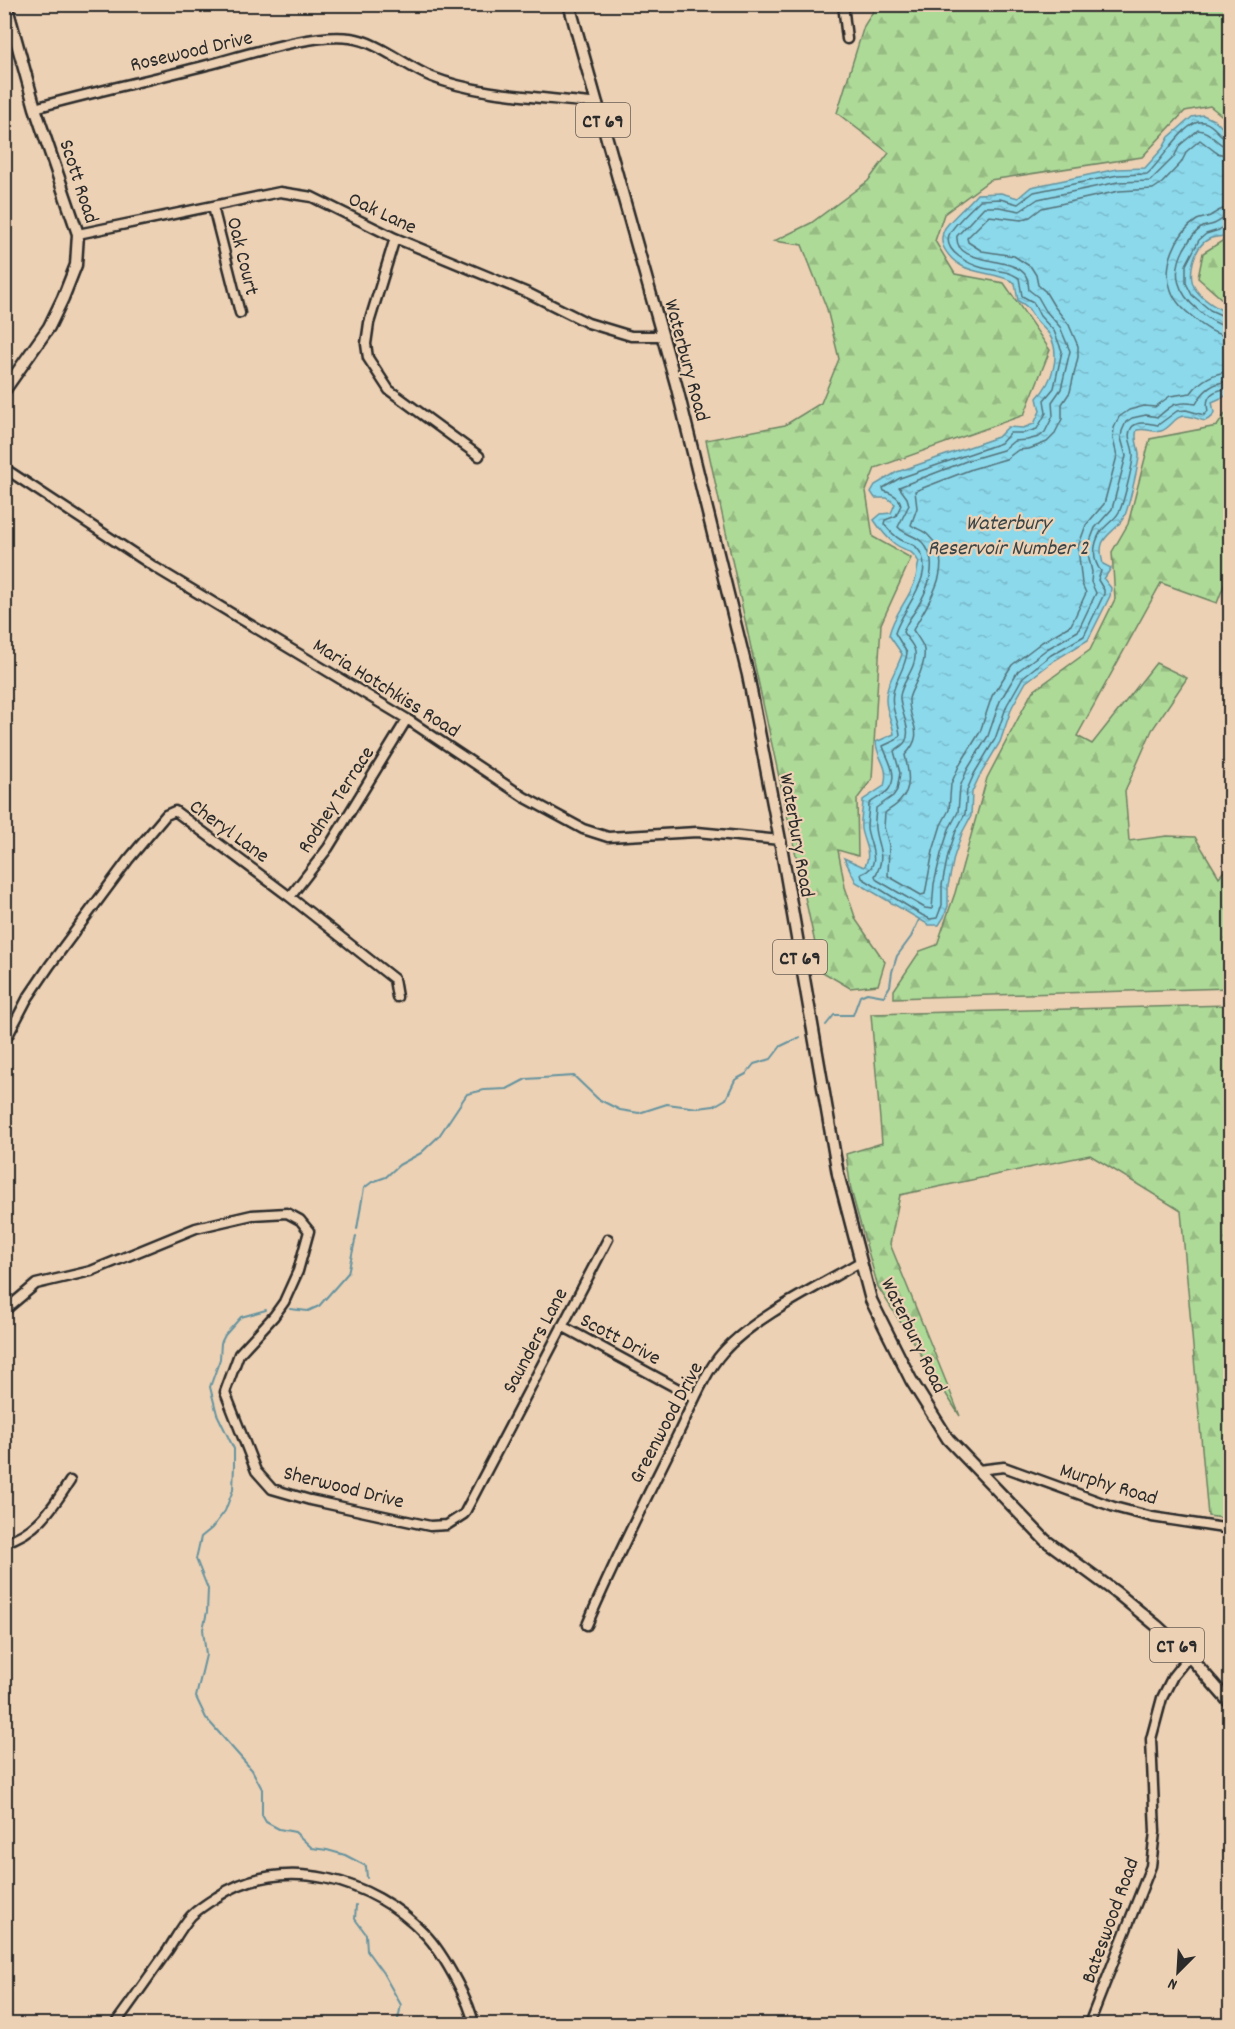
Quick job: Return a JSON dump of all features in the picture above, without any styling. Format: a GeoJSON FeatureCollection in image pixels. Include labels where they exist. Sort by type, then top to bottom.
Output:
{"type":"FeatureCollection","features":[{"type":"Feature","properties":{"kind":"main road","name":"Scott Road"},"geometry":{"type":"LineString","coordinates":[[4,391],[49,327],[63,298],[76,266],[78,234],[35,108],[6,4]]}},
{"type":"Feature","properties":{"kind":"main road","name":"Waterbury Road"},"geometry":{"type":"LineString","coordinates":[[569,4],[662,336],[748,675],[780,840],[838,1174],[871,1300],[911,1380],[948,1439],[1045,1540],[1117,1593],[1189,1656]]}},
{"type":"Feature","properties":{"kind":"main road","name":"CT 69"},"geometry":{"type":"LineString","coordinates":[[1189,1656],[1230,1703]]}},
{"type":"Feature","properties":{"kind":"street"},"geometry":{"type":"LineString","coordinates":[[843,4],[847,39]]}},
{"type":"Feature","properties":{"kind":"street","name":"Rosewood Drive"},"geometry":{"type":"LineString","coordinates":[[35,108],[102,89],[287,45],[325,39],[351,38],[370,44],[431,77],[457,86],[598,104]]}},
{"type":"Feature","properties":{"kind":"street","name":"Oak Lane"},"geometry":{"type":"LineString","coordinates":[[78,234],[280,192],[298,194],[312,197],[395,238],[528,293],[588,323],[631,336],[662,336]]}},
{"type":"Feature","properties":{"kind":"street","name":"Oak Court"},"geometry":{"type":"LineString","coordinates":[[213,207],[240,314]]}},
{"type":"Feature","properties":{"kind":"street"},"geometry":{"type":"LineString","coordinates":[[395,238],[369,323],[366,344],[368,358],[389,390],[479,456]]}},
{"type":"Feature","properties":{"kind":"street","name":"Maria Hotchkiss Road"},"geometry":{"type":"LineString","coordinates":[[4,468],[156,568],[407,719],[524,797],[583,829],[608,837],[697,832],[771,841],[780,840]]}},
{"type":"Feature","properties":{"kind":"street","name":"Rodney Terrace"},"geometry":{"type":"LineString","coordinates":[[290,897],[328,848],[407,719]]}},
{"type":"Feature","properties":{"kind":"street","name":"Cheryl Lane"},"geometry":{"type":"LineString","coordinates":[[4,1043],[27,999],[50,965],[128,860],[166,815],[175,811],[290,897],[393,979],[397,997]]}},
{"type":"Feature","properties":{"kind":"street","name":"Sherwood Drive"},"geometry":{"type":"LineString","coordinates":[[4,1311],[36,1284],[91,1271],[196,1228],[252,1215],[286,1213],[300,1220],[309,1231],[305,1252],[284,1302],[239,1354],[225,1392],[256,1471],[273,1489],[310,1500],[430,1526],[447,1525],[464,1514],[491,1458]]}},
{"type":"Feature","properties":{"kind":"street","name":"Saunders Lane"},"geometry":{"type":"LineString","coordinates":[[491,1458],[608,1239]]}},
{"type":"Feature","properties":{"kind":"street","name":"Greenwood Drive"},"geometry":{"type":"LineString","coordinates":[[586,1625],[619,1552],[695,1398],[723,1352],[754,1325],[860,1262]]}},
{"type":"Feature","properties":{"kind":"street","name":"Scott Drive"},"geometry":{"type":"LineString","coordinates":[[562,1326],[695,1398]]}},
{"type":"Feature","properties":{"kind":"street","name":"Murphy Road"},"geometry":{"type":"LineString","coordinates":[[978,1470],[1004,1467],[1114,1507],[1152,1517],[1230,1529]]}},
{"type":"Feature","properties":{"kind":"street"},"geometry":{"type":"LineString","coordinates":[[4,1542],[13,1540],[35,1527],[50,1511],[70,1481]]}},
{"type":"Feature","properties":{"kind":"street","name":"Bateswood Road"},"geometry":{"type":"LineString","coordinates":[[1089,2025],[1150,1866],[1155,1832],[1151,1739],[1162,1698],[1173,1676],[1189,1656]]}},
{"type":"Feature","properties":{"kind":"street"},"geometry":{"type":"LineString","coordinates":[[115,2025],[192,1916],[237,1885],[268,1876],[292,1875],[332,1880],[351,1886],[376,1896],[410,1920],[425,1933],[451,1970],[474,2025]]}},
{"type":"Feature","properties":{"kind":"green space"},"geometry":{"type":"Polygon","coordinates":[[[877,5],[1230,5],[1230,122],[1210,106],[1185,111],[1142,157],[990,180],[944,214],[935,241],[955,274],[1004,283],[1050,350],[1024,415],[875,468],[866,491],[873,537],[911,558],[881,624],[872,779],[857,799],[858,856],[838,850],[845,887],[856,920],[885,962],[878,985],[850,988],[821,971],[706,440],[785,425],[821,403],[839,359],[827,309],[802,245],[774,241],[811,223],[868,181],[889,153],[837,113],[864,26],[877,5]]]}},
{"type":"Feature","properties":{"kind":"green space"},"geometry":{"type":"Polygon","coordinates":[[[1230,236],[1230,306],[1198,278],[1203,253],[1230,236]]]}},
{"type":"Feature","properties":{"kind":"green space"},"geometry":{"type":"Polygon","coordinates":[[[1230,407],[1230,570],[1217,603],[1161,583],[1077,736],[1092,744],[1156,663],[1187,678],[1152,730],[1125,791],[1129,841],[1167,836],[1195,837],[1219,877],[1230,864],[1230,988],[894,998],[894,990],[920,951],[937,945],[955,893],[987,778],[1032,692],[1090,650],[1115,599],[1112,552],[1128,524],[1150,439],[1217,426],[1230,407]]]}},
{"type":"Feature","properties":{"kind":"green space"},"geometry":{"type":"Polygon","coordinates":[[[1230,1005],[1230,1519],[1208,1516],[1181,1211],[1090,1155],[900,1195],[890,1244],[960,1416],[878,1287],[851,1190],[846,1154],[882,1143],[871,1014],[1230,1005]]]}},
{"type":"Feature","properties":{"kind":"water","name":"Waterbury Reservoir Number 2"},"geometry":{"type":"Polygon","coordinates":[[[1203,115],[1216,121],[1230,136],[1230,225],[1223,236],[1209,239],[1199,248],[1193,262],[1192,277],[1199,294],[1230,315],[1230,394],[1212,402],[1214,412],[1212,417],[1205,421],[1182,416],[1161,431],[1137,430],[1139,457],[1128,506],[1120,524],[1106,537],[1101,547],[1103,564],[1111,568],[1104,579],[1111,588],[1110,596],[1088,640],[1055,660],[1026,682],[1012,707],[1000,742],[972,792],[971,816],[962,833],[954,857],[948,886],[948,906],[944,917],[939,925],[929,925],[856,882],[844,858],[864,867],[867,862],[868,853],[861,826],[863,800],[884,786],[885,773],[876,742],[894,734],[886,697],[902,654],[889,635],[894,620],[916,579],[919,562],[911,552],[892,542],[876,523],[874,520],[881,514],[891,513],[895,504],[887,498],[875,498],[871,492],[875,485],[897,472],[998,437],[1008,427],[1023,428],[1034,424],[1040,411],[1037,398],[1051,376],[1055,359],[1053,342],[1049,334],[1027,307],[1018,301],[1015,283],[1006,278],[958,264],[943,246],[943,232],[977,194],[1001,193],[1018,198],[1031,187],[1117,169],[1145,168],[1163,148],[1169,137],[1192,117],[1203,115]]]}},
{"type":"Feature","properties":{"kind":"waterway"},"geometry":{"type":"LineString","coordinates":[[826,1025],[834,1015],[853,1015],[860,996],[867,993],[884,996],[890,986],[897,956],[911,937],[919,920]]}},
{"type":"Feature","properties":{"kind":"waterway"},"geometry":{"type":"LineString","coordinates":[[357,1229],[364,1188],[386,1177],[399,1165],[421,1153],[439,1136],[467,1094],[484,1090],[507,1089],[526,1079],[574,1076],[598,1099],[620,1110],[639,1113],[667,1104],[698,1108],[714,1106],[726,1099],[735,1080],[746,1074],[754,1064],[771,1059],[781,1046],[800,1037]]}},
{"type":"Feature","properties":{"kind":"waterway"},"geometry":{"type":"LineString","coordinates":[[290,1309],[308,1311],[319,1306],[348,1273],[356,1236]]}},
{"type":"Feature","properties":{"kind":"waterway"},"geometry":{"type":"LineString","coordinates":[[266,1310],[241,1317],[225,1335],[221,1343],[220,1359],[210,1387],[217,1414],[234,1449],[233,1490],[225,1511],[212,1528],[201,1537],[196,1559],[208,1589],[207,1612],[203,1629],[206,1655],[196,1697],[206,1718],[252,1770],[262,1789],[262,1815],[266,1822],[279,1829],[295,1832],[312,1848],[345,1855],[366,1866],[367,1878]]}},
{"type":"Feature","properties":{"kind":"waterway"},"geometry":{"type":"LineString","coordinates":[[356,1905],[355,1919],[366,1934],[367,1951],[383,1973],[401,2005],[397,2024]]}}]}
